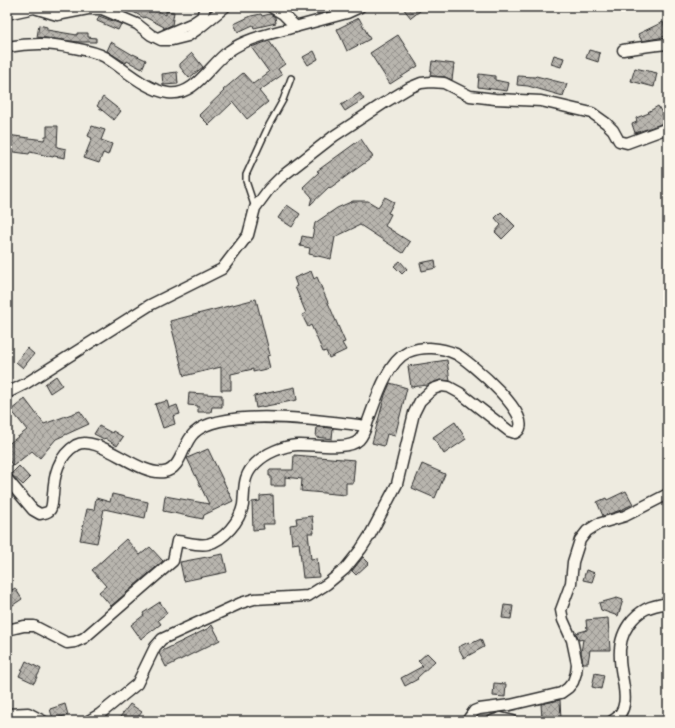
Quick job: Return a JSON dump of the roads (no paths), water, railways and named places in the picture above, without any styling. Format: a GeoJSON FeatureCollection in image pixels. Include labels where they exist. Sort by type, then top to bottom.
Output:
{"type":"FeatureCollection","features":[{"type":"Feature","properties":{"kind":"street"},"geometry":{"type":"LineString","coordinates":[[158,38],[193,23],[202,17],[205,7]]}},
{"type":"Feature","properties":{"kind":"street"},"geometry":{"type":"LineString","coordinates":[[7,14],[34,8],[57,14],[88,9],[102,9],[137,24],[162,40],[172,40],[188,36],[225,7]]}},
{"type":"Feature","properties":{"kind":"street"},"geometry":{"type":"LineString","coordinates":[[271,7],[283,14],[296,27]]}},
{"type":"Feature","properties":{"kind":"street"},"geometry":{"type":"LineString","coordinates":[[7,47],[42,44],[89,51],[106,58],[150,86],[168,93],[175,93],[182,92],[196,83],[227,52],[237,46],[263,36],[347,13],[360,7]]}},
{"type":"Feature","properties":{"kind":"street"},"geometry":{"type":"LineString","coordinates":[[623,50],[642,48],[655,44],[668,44]]}},
{"type":"Feature","properties":{"kind":"street"},"geometry":{"type":"LineString","coordinates":[[7,393],[25,384],[150,305],[222,269],[248,235],[255,208],[269,189],[280,178],[334,136],[384,103],[409,88],[421,83],[444,83],[470,96],[495,99],[541,101],[592,113],[613,130],[619,141],[627,143],[668,128]]}},
{"type":"Feature","properties":{"kind":"street"},"geometry":{"type":"LineString","coordinates":[[7,630],[24,626],[34,626],[67,643],[75,642],[84,638],[173,561],[178,541],[207,544],[222,537],[230,529],[239,517],[243,506],[244,482],[248,473],[260,460],[275,451],[287,447],[297,445],[345,446],[354,444],[359,440],[376,399],[394,363],[400,356],[409,352],[417,349],[437,348],[456,354],[499,391],[514,408],[520,418],[521,427],[516,433],[509,431],[460,392],[449,387],[442,386],[433,389],[420,401],[414,413],[397,484],[370,535],[345,569],[327,584],[308,596],[254,599],[241,603],[162,639],[155,647],[137,684],[100,714],[88,721]]}},
{"type":"Feature","properties":{"kind":"street"},"geometry":{"type":"LineString","coordinates":[[7,479],[33,510],[40,514],[47,513],[52,507],[53,481],[56,470],[63,457],[70,449],[78,444],[95,444],[139,466],[155,472],[163,472],[171,470],[176,464],[186,444],[194,433],[205,426],[216,422],[239,418],[307,418],[366,426]]}},
{"type":"Feature","properties":{"kind":"street"},"geometry":{"type":"LineString","coordinates":[[467,721],[474,711],[479,709],[510,705],[561,693],[568,688],[575,678],[577,664],[572,640],[563,620],[561,610],[571,583],[573,562],[580,540],[587,531],[598,524],[625,516],[668,494]]}},
{"type":"Feature","properties":{"kind":"street"},"geometry":{"type":"LineString","coordinates":[[612,721],[622,711],[625,699],[620,660],[620,644],[624,631],[633,618],[641,611],[653,605],[668,603]]}},
{"type":"Feature","properties":{"kind":"street"},"geometry":{"type":"LineString","coordinates":[[7,714],[28,713],[43,721]]}},
{"type":"Feature","properties":{"kind":"street"},"geometry":{"type":"LineString","coordinates":[[492,721],[501,718],[513,721]]}},
{"type":"Feature","properties":{"kind":"lane"},"geometry":{"type":"LineString","coordinates":[[255,208],[246,181],[246,175],[269,125],[283,100],[291,78]]}}]}
